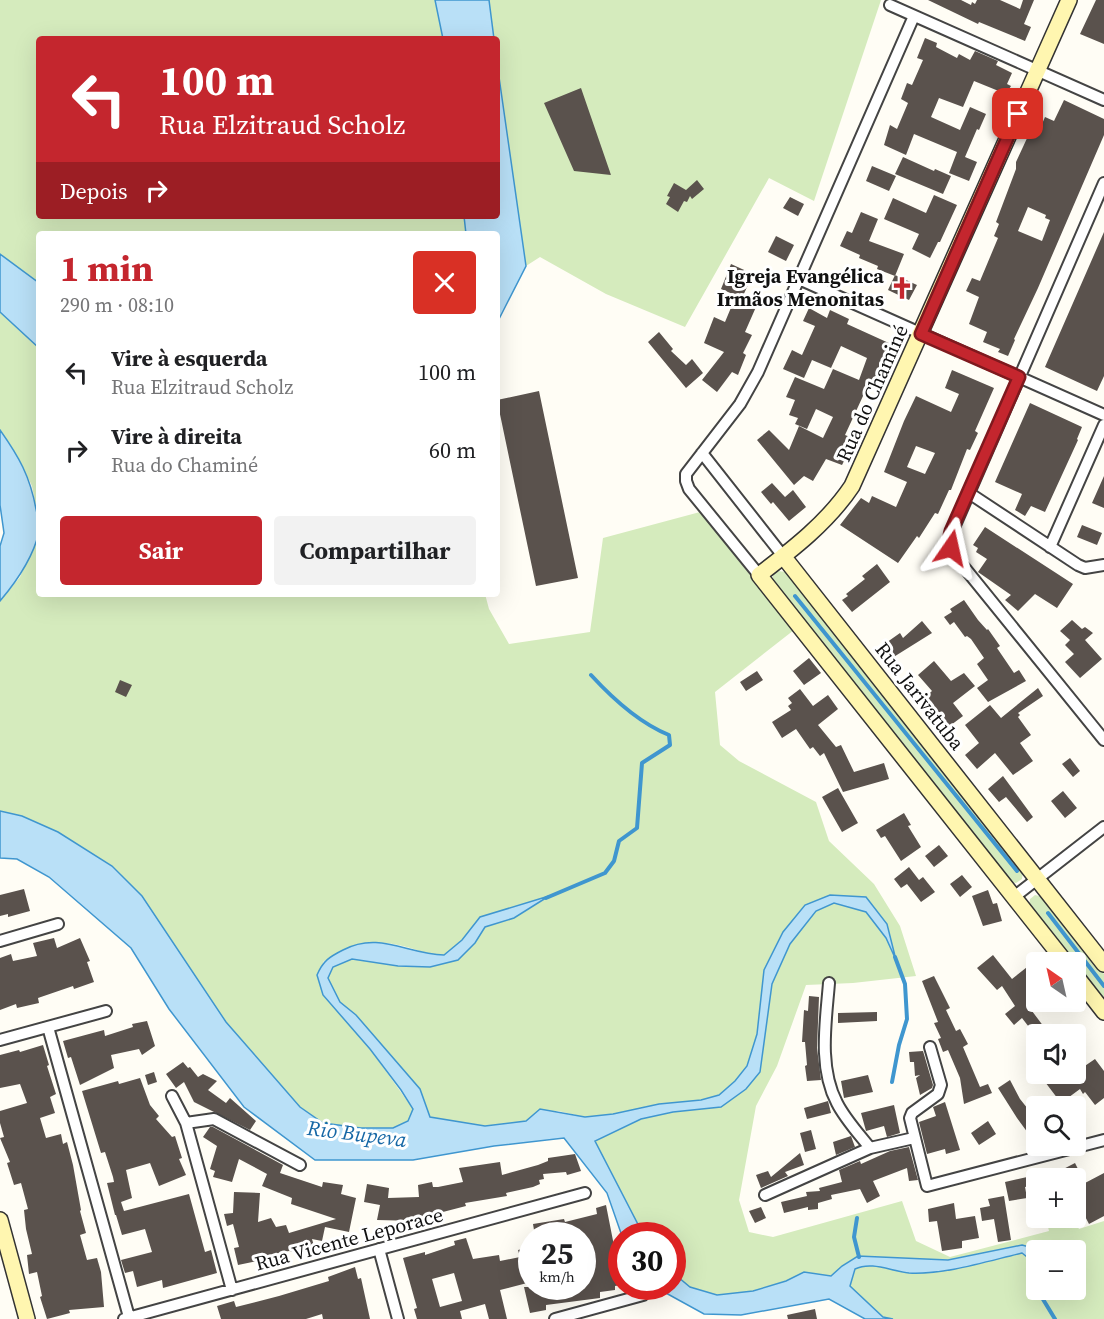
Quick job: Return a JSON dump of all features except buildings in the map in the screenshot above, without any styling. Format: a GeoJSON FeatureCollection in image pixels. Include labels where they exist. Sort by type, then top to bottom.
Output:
{"type":"FeatureCollection","features":[{"type":"Feature","properties":{"kind":"street","name":"Rua do Chaminé"},"geometry":{"type":"LineString","coordinates":[[759,575],[825,520],[841,503],[852,486],[1069,0]]}},
{"type":"Feature","properties":{"kind":"street"},"geometry":{"type":"LineString","coordinates":[[890,5],[1104,100]]}},
{"type":"Feature","properties":{"kind":"street"},"geometry":{"type":"LineString","coordinates":[[914,16],[749,390],[686,474],[686,481],[689,489],[1056,952]]}},
{"type":"Feature","properties":{"kind":"street"},"geometry":{"type":"LineString","coordinates":[[1104,183],[949,539],[955,556],[1104,740]]}},
{"type":"Feature","properties":{"kind":"street"},"geometry":{"type":"LineString","coordinates":[[799,279],[1104,415]]}},
{"type":"Feature","properties":{"kind":"street"},"geometry":{"type":"LineString","coordinates":[[1050,546],[1104,425]]}},
{"type":"Feature","properties":{"kind":"street","name":"Rua Jarivatuba"},"geometry":{"type":"LineString","coordinates":[[702,453],[1104,964]]}},
{"type":"Feature","properties":{"kind":"street"},"geometry":{"type":"LineString","coordinates":[[969,493],[1084,568],[1104,565]]}},
{"type":"Feature","properties":{"kind":"street"},"geometry":{"type":"LineString","coordinates":[[1014,897],[1104,827]]}},
{"type":"Feature","properties":{"kind":"street"},"geometry":{"type":"LineString","coordinates":[[0,941],[58,924]]}},
{"type":"Feature","properties":{"kind":"street"},"geometry":{"type":"LineString","coordinates":[[829,983],[825,1041],[831,1089],[841,1110],[870,1148]]}},
{"type":"Feature","properties":{"kind":"street"},"geometry":{"type":"LineString","coordinates":[[1086,989],[1104,1012]]}},
{"type":"Feature","properties":{"kind":"street"},"geometry":{"type":"LineString","coordinates":[[0,1040],[106,1011]]}},
{"type":"Feature","properties":{"kind":"street"},"geometry":{"type":"LineString","coordinates":[[48,1027],[126,1318]]}},
{"type":"Feature","properties":{"kind":"street"},"geometry":{"type":"LineString","coordinates":[[930,1047],[941,1090],[912,1113],[910,1118],[927,1186],[1104,1140]]}},
{"type":"Feature","properties":{"kind":"street"},"geometry":{"type":"LineString","coordinates":[[172,1096],[186,1123],[232,1290]]}},
{"type":"Feature","properties":{"kind":"street"},"geometry":{"type":"LineString","coordinates":[[186,1123],[214,1119],[300,1165]]}},
{"type":"Feature","properties":{"kind":"street"},"geometry":{"type":"LineString","coordinates":[[765,1195],[870,1148],[914,1138]]}},
{"type":"Feature","properties":{"kind":"street","name":"Rua Vicente Leporace"},"geometry":{"type":"LineString","coordinates":[[126,1318],[585,1193]]}},
{"type":"Feature","properties":{"kind":"street"},"geometry":{"type":"LineString","coordinates":[[0,1220],[27,1319]]}},
{"type":"Feature","properties":{"kind":"street"},"geometry":{"type":"LineString","coordinates":[[379,1249],[398,1319]]}},
{"type":"Feature","properties":{"kind":"street"},"geometry":{"type":"LineString","coordinates":[[555,1319],[624,1300]]}},
{"type":"Feature","properties":{"kind":"green space"},"geometry":{"type":"Polygon","coordinates":[[[0,0],[435,0],[442,36],[36,36],[36,219],[464,219],[466,231],[36,231],[36,281],[0,254],[0,0]]]}},
{"type":"Feature","properties":{"kind":"green space"},"geometry":{"type":"Polygon","coordinates":[[[489,0],[881,0],[814,201],[769,178],[685,327],[606,294],[540,257],[526,266],[500,87],[500,36],[494,36],[489,0]]]}},
{"type":"Feature","properties":{"kind":"green space"},"geometry":{"type":"Polygon","coordinates":[[[0,312],[36,345],[36,507],[32,486],[18,457],[0,430],[0,312]]]}},
{"type":"Feature","properties":{"kind":"green space"},"geometry":{"type":"Polygon","coordinates":[[[700,512],[794,630],[715,692],[720,745],[739,761],[816,802],[829,841],[874,884],[900,926],[916,976],[853,983],[806,985],[777,1066],[756,1106],[739,1200],[749,1232],[773,1237],[902,1201],[916,1241],[950,1257],[1049,1231],[1048,1228],[1079,1229],[1104,1221],[1104,1319],[893,1319],[883,1317],[850,1286],[855,1269],[861,1267],[874,1266],[908,1273],[936,1272],[1022,1253],[1026,1256],[1026,1300],[1086,1300],[1086,1240],[1026,1240],[1026,1246],[948,1260],[858,1256],[831,1276],[804,1272],[786,1281],[753,1291],[717,1295],[686,1284],[686,1222],[637,1222],[595,1141],[641,1119],[673,1112],[721,1107],[760,1072],[772,984],[790,944],[816,911],[834,903],[866,911],[886,938],[895,956],[866,897],[805,905],[783,932],[764,970],[757,1034],[747,1066],[719,1095],[701,1100],[659,1104],[613,1114],[585,1117],[558,1111],[526,1121],[485,1126],[430,1117],[420,1089],[356,1015],[340,1002],[328,978],[332,967],[352,959],[398,966],[430,967],[458,960],[475,943],[485,927],[514,918],[545,898],[480,917],[462,940],[444,955],[376,942],[358,944],[341,951],[323,962],[323,995],[370,1049],[413,1109],[409,1121],[393,1128],[361,1128],[323,1123],[300,1107],[226,1022],[188,966],[22,816],[0,811],[0,601],[20,577],[36,539],[36,597],[486,597],[489,609],[509,644],[590,632],[603,538],[700,512]]]}},
{"type":"Feature","properties":{"kind":"green space"},"geometry":{"type":"Polygon","coordinates":[[[778,571],[786,572],[1023,870],[1022,879],[1016,883],[1011,882],[772,583],[773,575],[778,571]]]}},
{"type":"Feature","properties":{"kind":"green space"},"geometry":{"type":"Polygon","coordinates":[[[1035,895],[1043,897],[1104,974],[1104,1002],[1086,979],[1086,952],[1064,952],[1029,907],[1030,899],[1035,895]]]}},
{"type":"Feature","properties":{"kind":"water"},"geometry":{"type":"Polygon","coordinates":[[[435,0],[489,0],[494,36],[442,36],[435,0]]]}},
{"type":"Feature","properties":{"kind":"water"},"geometry":{"type":"Polygon","coordinates":[[[500,84],[526,266],[500,317],[500,231],[466,231],[464,219],[500,219],[500,84]]]}},
{"type":"Feature","properties":{"kind":"water"},"geometry":{"type":"Polygon","coordinates":[[[0,254],[36,281],[36,345],[0,312],[0,254]]]}},
{"type":"Feature","properties":{"kind":"water"},"geometry":{"type":"Polygon","coordinates":[[[0,430],[18,458],[34,497],[36,542],[29,560],[0,601],[0,546],[4,533],[0,505],[0,430]]]}},
{"type":"Feature","properties":{"kind":"water","name":"Rio Bupeva"},"geometry":{"type":"Polygon","coordinates":[[[0,811],[22,816],[58,832],[112,866],[142,896],[226,1022],[300,1107],[323,1123],[361,1128],[393,1128],[408,1121],[413,1109],[370,1049],[323,995],[317,975],[322,966],[334,955],[356,945],[381,943],[444,955],[462,940],[480,917],[549,896],[514,918],[485,927],[475,943],[458,960],[430,967],[398,966],[352,959],[333,967],[328,978],[340,1002],[356,1015],[420,1089],[430,1117],[485,1126],[526,1121],[540,1109],[585,1117],[613,1114],[659,1104],[701,1100],[719,1095],[747,1066],[757,1034],[764,970],[783,932],[805,905],[830,895],[866,897],[887,924],[896,960],[886,938],[866,912],[834,903],[816,911],[790,944],[772,984],[760,1072],[746,1089],[721,1107],[673,1112],[641,1119],[595,1141],[637,1222],[617,1222],[607,1193],[564,1138],[494,1146],[413,1160],[315,1160],[244,1107],[169,1009],[131,948],[49,877],[17,859],[0,858],[0,811]]]}},
{"type":"Feature","properties":{"kind":"water"},"geometry":{"type":"Polygon","coordinates":[[[1026,1246],[1026,1256],[1022,1253],[937,1272],[909,1273],[868,1266],[855,1269],[850,1286],[883,1317],[893,1319],[865,1319],[829,1299],[741,1315],[704,1314],[679,1300],[686,1300],[686,1284],[717,1295],[753,1291],[786,1281],[804,1272],[831,1276],[858,1256],[948,1260],[1026,1246]]]}},
{"type":"Feature","properties":{"kind":"waterway"},"geometry":{"type":"LineString","coordinates":[[795,596],[1017,871]]}},
{"type":"Feature","properties":{"kind":"waterway"},"geometry":{"type":"LineString","coordinates":[[546,898],[605,873],[614,861],[619,841],[637,828],[642,763],[670,745],[669,735],[647,724],[627,710],[591,675]]}},
{"type":"Feature","properties":{"kind":"waterway"},"geometry":{"type":"LineString","coordinates":[[1048,913],[1104,986]]}},
{"type":"Feature","properties":{"kind":"waterway"},"geometry":{"type":"LineString","coordinates":[[892,1082],[907,1019],[905,984],[895,957]]}},
{"type":"Feature","properties":{"kind":"waterway"},"geometry":{"type":"LineString","coordinates":[[857,1218],[854,1237],[859,1257]]}},
{"type":"Feature","properties":{"kind":"waterway"},"geometry":{"type":"LineString","coordinates":[[1043,1300],[1055,1319]]}},
{"type":"Feature","properties":{"kind":"place","name":"Igreja Evangélica Irmãos Menonitas"},"geometry":{"type":"Point","coordinates":[902,288]}},
{"type":"Feature","properties":{"kind":"route"},"geometry":{"type":"LineString","coordinates":[[951,548],[949,539],[951,531],[1019,377],[921,334],[1018,114]]}}]}
